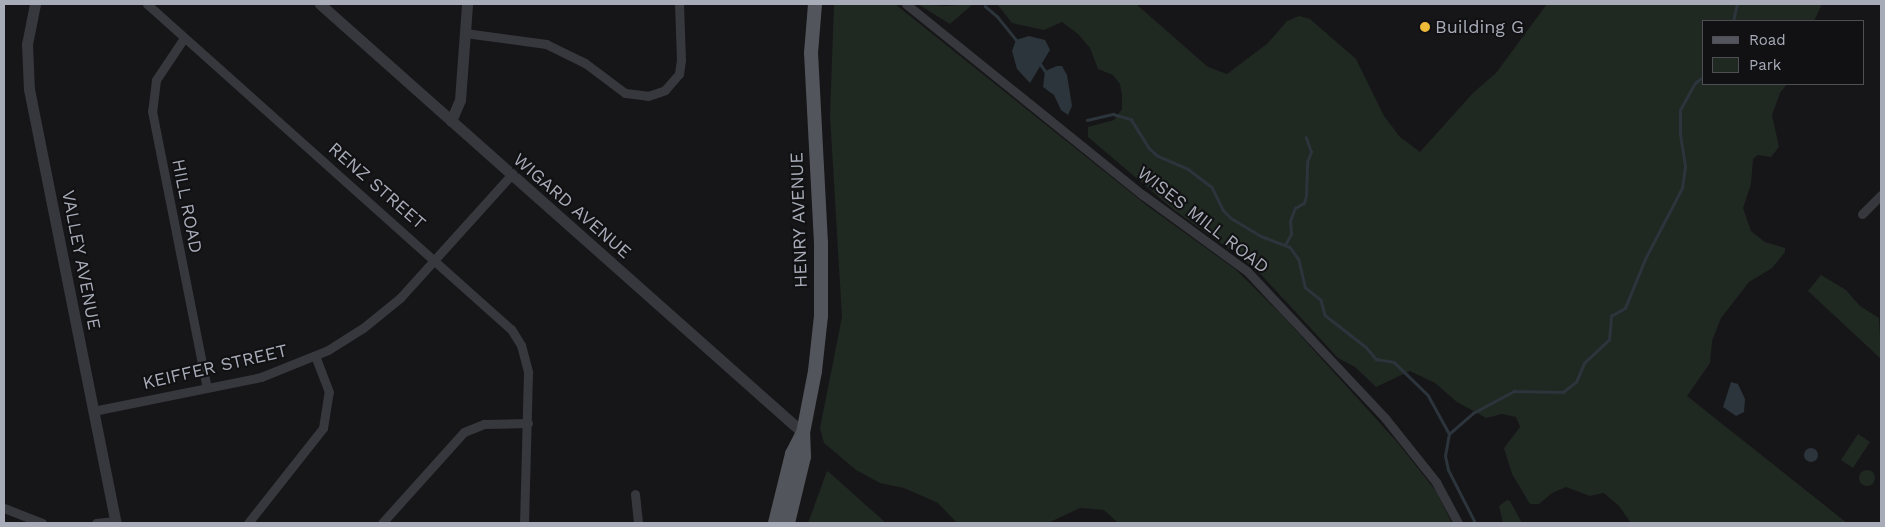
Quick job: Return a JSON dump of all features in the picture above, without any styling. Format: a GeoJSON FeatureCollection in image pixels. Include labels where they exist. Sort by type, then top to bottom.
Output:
{"type":"FeatureCollection","features":[{"type":"Feature","properties":{"kind":"main road","name":"HENRY AVENUE"},"geometry":{"type":"LineString","coordinates":[[775,523],[792,454],[802,433],[815,371],[821,316],[821,243],[811,53],[815,4]]}},
{"type":"Feature","properties":{"kind":"main road","name":"HENRY AVENUE"},"geometry":{"type":"LineString","coordinates":[[788,523],[804,457],[802,433]]}},
{"type":"Feature","properties":{"kind":"street","name":"VALLEY AVENUE"},"geometry":{"type":"LineString","coordinates":[[35,4],[26,52],[29,89],[116,522]]}},
{"type":"Feature","properties":{"kind":"street","name":"RENZ STREET"},"geometry":{"type":"LineString","coordinates":[[146,4],[506,323],[520,342],[528,372],[524,523]]}},
{"type":"Feature","properties":{"kind":"street","name":"WIGARD AVENUE"},"geometry":{"type":"LineString","coordinates":[[320,4],[802,433]]}},
{"type":"Feature","properties":{"kind":"street"},"geometry":{"type":"LineString","coordinates":[[451,121],[460,100],[467,4]]}},
{"type":"Feature","properties":{"kind":"street"},"geometry":{"type":"LineString","coordinates":[[465,33],[546,44],[585,63],[625,93],[648,96],[665,90],[679,74],[682,60],[679,4]]}},
{"type":"Feature","properties":{"kind":"street","name":"WISES MILL ROAD"},"geometry":{"type":"LineString","coordinates":[[906,4],[1143,195],[1247,271],[1390,424],[1436,482],[1458,523]]}},
{"type":"Feature","properties":{"kind":"street","name":"HILL ROAD"},"geometry":{"type":"LineString","coordinates":[[184,38],[156,80],[152,110],[207,388]]}},
{"type":"Feature","properties":{"kind":"street","name":"KEIFFER STREET"},"geometry":{"type":"LineString","coordinates":[[93,411],[274,373],[315,356],[377,318],[436,260],[511,176]]}},
{"type":"Feature","properties":{"kind":"street"},"geometry":{"type":"LineString","coordinates":[[1862,214],[1881,195]]}},
{"type":"Feature","properties":{"kind":"street"},"geometry":{"type":"LineString","coordinates":[[248,523],[323,428],[329,392],[315,356]]}},
{"type":"Feature","properties":{"kind":"street"},"geometry":{"type":"LineString","coordinates":[[382,523],[464,432],[484,424],[528,423]]}},
{"type":"Feature","properties":{"kind":"street"},"geometry":{"type":"LineString","coordinates":[[635,494],[638,523]]}},
{"type":"Feature","properties":{"kind":"street"},"geometry":{"type":"LineString","coordinates":[[4,508],[42,523]]}},
{"type":"Feature","properties":{"kind":"street"},"geometry":{"type":"LineString","coordinates":[[96,523],[116,522]]}},
{"type":"Feature","properties":{"kind":"green space"},"geometry":{"type":"Polygon","coordinates":[[[834,4],[895,4],[1149,207],[1235,269],[1281,314],[1398,443],[1436,491],[1452,523],[1118,523],[1104,510],[1080,508],[1048,523],[957,523],[938,503],[904,488],[880,483],[856,470],[824,443],[820,428],[842,317],[830,116],[834,4]]]}},
{"type":"Feature","properties":{"kind":"green space"},"geometry":{"type":"Polygon","coordinates":[[[918,4],[945,6],[973,4],[950,24],[918,4]]]}},
{"type":"Feature","properties":{"kind":"green space"},"geometry":{"type":"Polygon","coordinates":[[[997,4],[1136,4],[1208,67],[1227,74],[1268,43],[1287,21],[1299,16],[1310,19],[1356,59],[1384,116],[1400,137],[1420,152],[1473,93],[1496,73],[1547,4],[1822,4],[1814,20],[1702,20],[1702,85],[1786,85],[1780,93],[1772,115],[1779,147],[1771,157],[1758,155],[1753,159],[1751,184],[1743,208],[1751,231],[1765,242],[1785,248],[1785,252],[1772,268],[1749,282],[1721,318],[1712,341],[1710,363],[1687,396],[1847,523],[1631,523],[1619,506],[1604,493],[1590,496],[1566,487],[1552,493],[1539,504],[1530,504],[1512,474],[1504,448],[1520,427],[1516,417],[1502,414],[1486,418],[1457,402],[1435,383],[1410,371],[1376,387],[1355,367],[1338,358],[1254,267],[1174,210],[1088,137],[1088,127],[1114,120],[1122,109],[1122,95],[1120,84],[1113,75],[1098,69],[1090,48],[1078,34],[1062,22],[1044,30],[1012,23],[997,4]]]}},
{"type":"Feature","properties":{"kind":"green space"},"geometry":{"type":"Polygon","coordinates":[[[1821,275],[1846,290],[1860,306],[1879,318],[1881,359],[1808,291],[1821,275]]]}},
{"type":"Feature","properties":{"kind":"green space"},"geometry":{"type":"Polygon","coordinates":[[[1858,434],[1870,442],[1853,468],[1841,460],[1858,434]]]}},
{"type":"Feature","properties":{"kind":"green space"},"geometry":{"type":"Polygon","coordinates":[[[1867,470],[1875,478],[1867,486],[1859,478],[1867,470]]]}},
{"type":"Feature","properties":{"kind":"green space"},"geometry":{"type":"Polygon","coordinates":[[[827,471],[830,473],[886,523],[808,523],[827,471]]]}},
{"type":"Feature","properties":{"kind":"green space"},"geometry":{"type":"Polygon","coordinates":[[[1507,500],[1510,501],[1522,523],[1503,523],[1499,506],[1507,500]]]}},
{"type":"Feature","properties":{"kind":"shaded area"},"geometry":{"type":"Polygon","coordinates":[[[1029,36],[1045,40],[1050,50],[1030,83],[1017,69],[1012,51],[1016,40],[1029,36]]]}},
{"type":"Feature","properties":{"kind":"shaded area"},"geometry":{"type":"Polygon","coordinates":[[[1062,66],[1067,75],[1072,106],[1068,115],[1061,110],[1054,95],[1043,87],[1045,71],[1062,66]]]}},
{"type":"Feature","properties":{"kind":"shaded area"},"geometry":{"type":"Polygon","coordinates":[[[1731,382],[1738,384],[1745,399],[1744,412],[1736,416],[1723,407],[1731,382]]]}},
{"type":"Feature","properties":{"kind":"shaded area"},"geometry":{"type":"Polygon","coordinates":[[[1808,448],[1814,448],[1818,455],[1814,462],[1808,462],[1804,458],[1804,452],[1808,448]]]}},
{"type":"Feature","properties":{"kind":"waterway"},"geometry":{"type":"LineString","coordinates":[[1733,20],[1737,4]]}},
{"type":"Feature","properties":{"kind":"waterway"},"geometry":{"type":"LineString","coordinates":[[985,6],[997,16],[1017,41]]}},
{"type":"Feature","properties":{"kind":"waterway"},"geometry":{"type":"LineString","coordinates":[[1039,62],[1046,72]]}},
{"type":"Feature","properties":{"kind":"waterway"},"geometry":{"type":"LineString","coordinates":[[1475,523],[1448,470],[1445,456],[1449,434],[1473,413],[1514,391],[1563,392],[1576,382],[1584,363],[1609,340],[1611,316],[1625,308],[1645,259],[1682,188],[1685,166],[1680,134],[1680,110],[1695,83],[1702,78]]}},
{"type":"Feature","properties":{"kind":"waterway"},"geometry":{"type":"LineString","coordinates":[[1087,120],[1113,114],[1131,119],[1149,148],[1158,156],[1188,169],[1212,187],[1223,210],[1231,218],[1261,236],[1290,247],[1299,260],[1305,287],[1321,300],[1325,315],[1366,347],[1376,359],[1394,362],[1428,395],[1449,433]]}},
{"type":"Feature","properties":{"kind":"waterway"},"geometry":{"type":"LineString","coordinates":[[1285,245],[1291,234],[1290,221],[1295,208],[1304,203],[1306,196],[1307,162],[1311,152],[1306,138]]}},
{"type":"Feature","properties":{"kind":"place","name":"Building G"},"geometry":{"type":"Point","coordinates":[1425,27]}}]}
